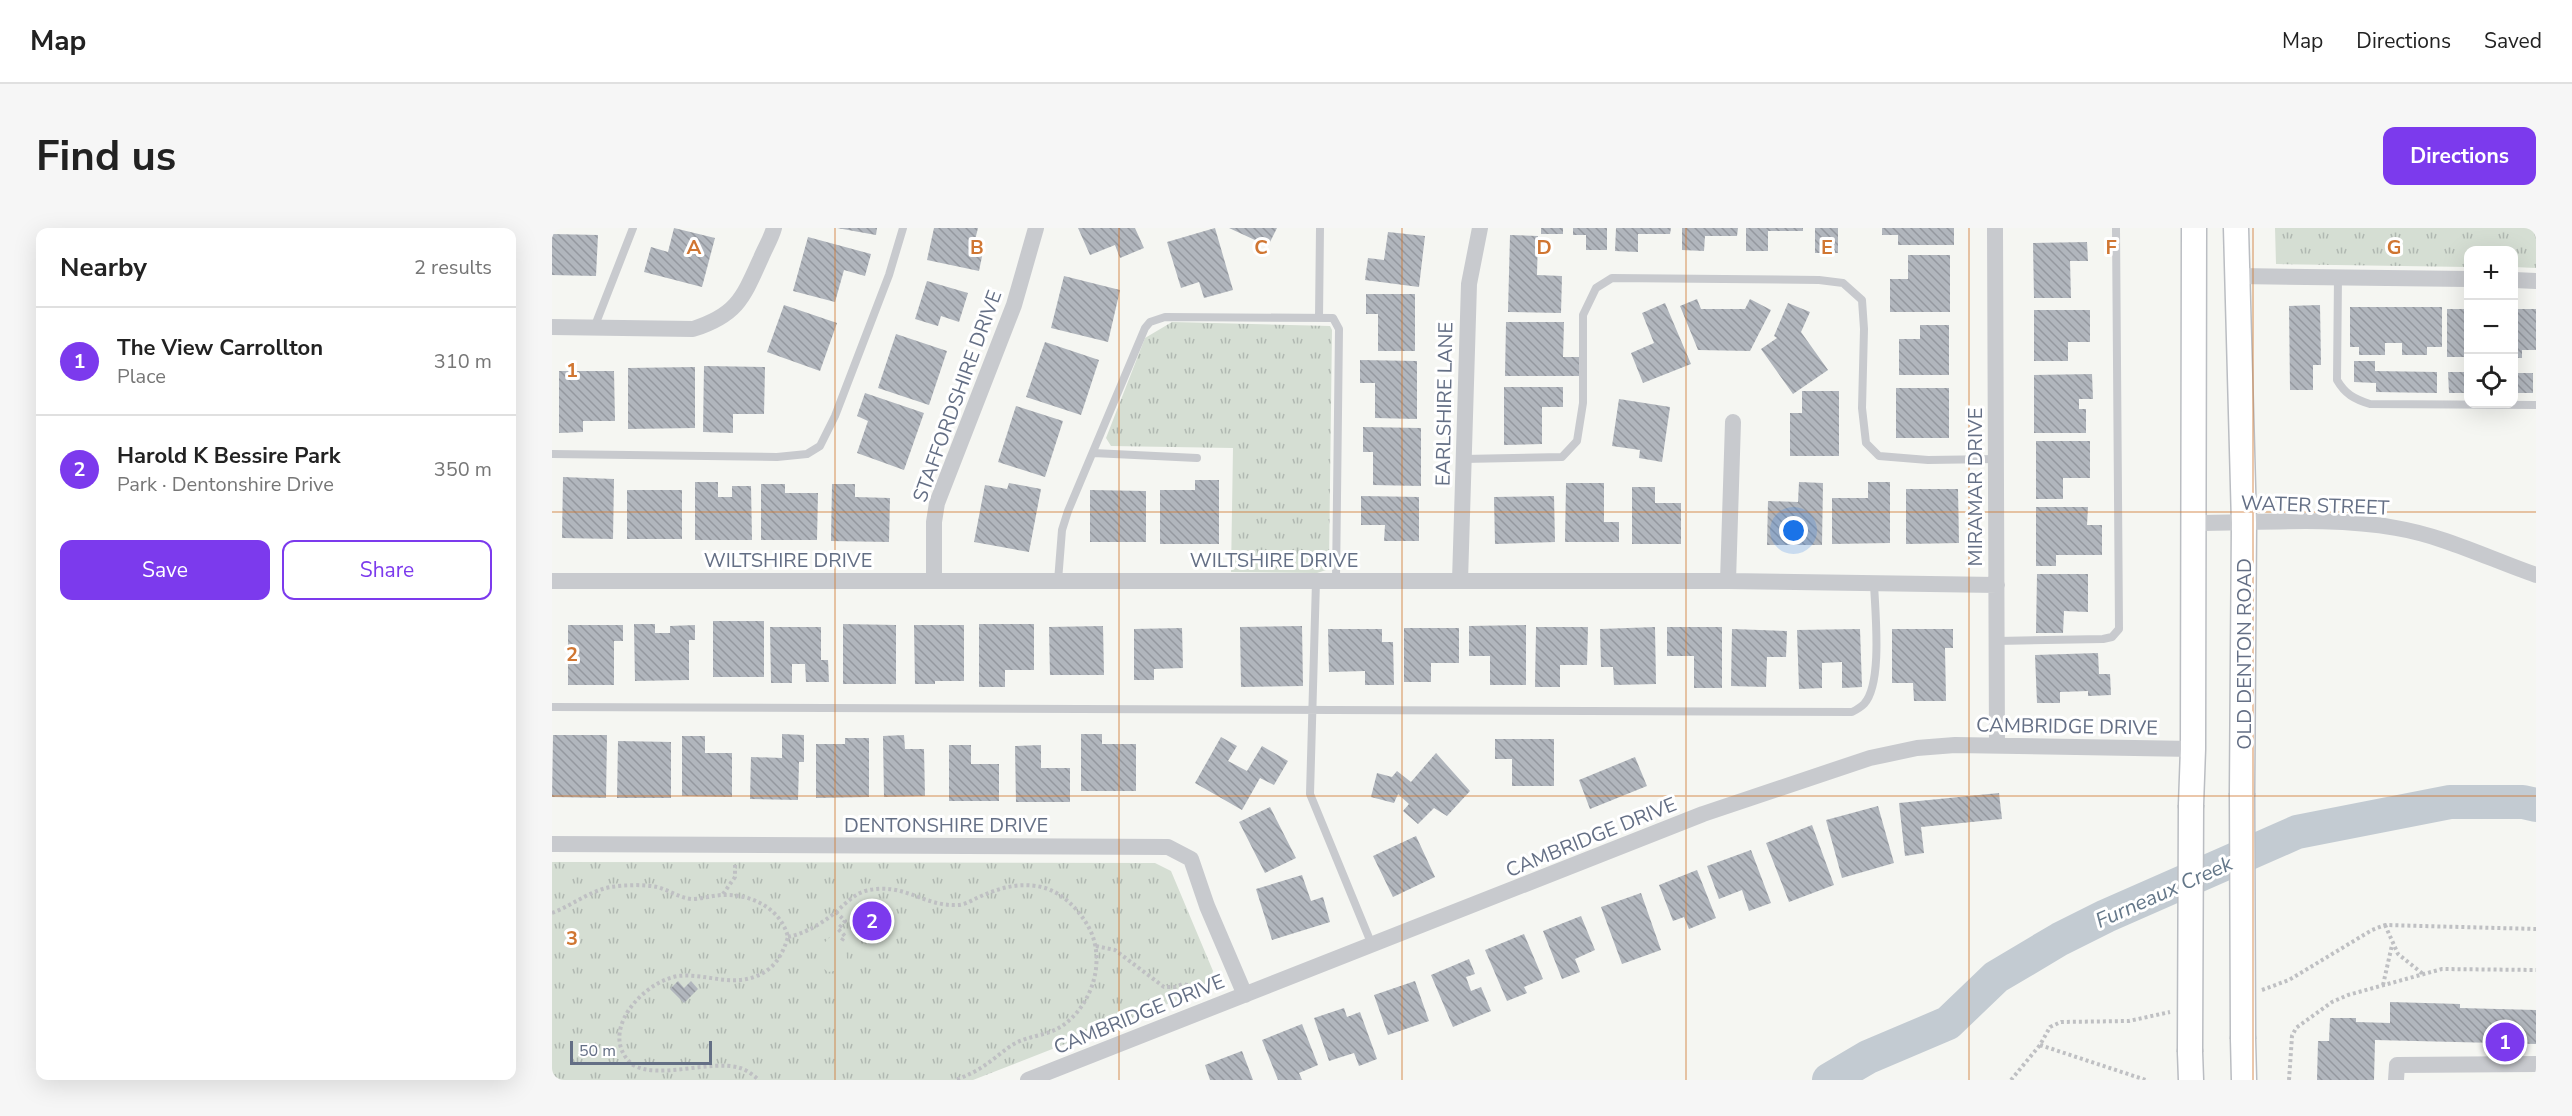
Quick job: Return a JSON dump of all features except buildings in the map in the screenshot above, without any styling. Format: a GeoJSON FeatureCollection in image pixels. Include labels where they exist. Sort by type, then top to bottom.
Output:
{"type":"FeatureCollection","features":[{"type":"Feature","properties":{"kind":"main road"},"geometry":{"type":"LineString","coordinates":[[2191,1080],[2190,805],[2193,748],[2194,228]]}},
{"type":"Feature","properties":{"kind":"main road","name":"OLD DENTON ROAD"},"geometry":{"type":"LineString","coordinates":[[2236,228],[2244,523],[2242,793],[2244,1080]]}},
{"type":"Feature","properties":{"kind":"street"},"geometry":{"type":"LineString","coordinates":[[552,327],[693,329],[714,322],[731,311],[742,298],[774,228]]}},
{"type":"Feature","properties":{"kind":"street","name":"STAFFORDSHIRE DRIVE"},"geometry":{"type":"LineString","coordinates":[[934,581],[936,503],[1014,305],[1036,228]]}},
{"type":"Feature","properties":{"kind":"street","name":"EARLSHIRE LANE"},"geometry":{"type":"LineString","coordinates":[[1460,581],[1468,284],[1480,228]]}},
{"type":"Feature","properties":{"kind":"street","name":"MIRAMAR DRIVE"},"geometry":{"type":"LineString","coordinates":[[1995,228],[1997,745]]}},
{"type":"Feature","properties":{"kind":"street"},"geometry":{"type":"LineString","coordinates":[[2238,276],[2464,279]]}},
{"type":"Feature","properties":{"kind":"street"},"geometry":{"type":"LineString","coordinates":[[2518,280],[2536,281]]}},
{"type":"Feature","properties":{"kind":"street"},"geometry":{"type":"LineString","coordinates":[[1728,581],[1733,422]]}},
{"type":"Feature","properties":{"kind":"street","name":"WATER STREET"},"geometry":{"type":"LineString","coordinates":[[2193,523],[2364,523],[2418,532],[2535,571]]}},
{"type":"Feature","properties":{"kind":"street","name":"WILTSHIRE DRIVE"},"geometry":{"type":"LineString","coordinates":[[552,581],[1728,581],[1997,585]]}},
{"type":"Feature","properties":{"kind":"street","name":"CAMBRIDGE DRIVE"},"geometry":{"type":"LineString","coordinates":[[1028,1080],[1703,814],[1870,758],[1917,748],[1954,745],[2193,748]]}},
{"type":"Feature","properties":{"kind":"street","name":"DENTONSHIRE DRIVE"},"geometry":{"type":"LineString","coordinates":[[552,844],[1168,847],[1191,859],[1207,906],[1245,994]]}},
{"type":"Feature","properties":{"kind":"street"},"geometry":{"type":"LineString","coordinates":[[2397,1080],[2397,1065],[2536,1064]]}},
{"type":"Feature","properties":{"kind":"lane"},"geometry":{"type":"LineString","coordinates":[[594,328],[633,228]]}},
{"type":"Feature","properties":{"kind":"lane"},"geometry":{"type":"LineString","coordinates":[[552,454],[777,457],[807,454],[820,446],[835,416],[889,275],[903,228]]}},
{"type":"Feature","properties":{"kind":"lane"},"geometry":{"type":"LineString","coordinates":[[1319,318],[1320,228]]}},
{"type":"Feature","properties":{"kind":"lane"},"geometry":{"type":"LineString","coordinates":[[1997,641],[2103,639],[2112,637],[2118,629],[2116,228]]}},
{"type":"Feature","properties":{"kind":"lane"},"geometry":{"type":"LineString","coordinates":[[2338,276],[2337,380],[2343,391],[2355,399],[2370,404],[2536,405]]}},
{"type":"Feature","properties":{"kind":"lane"},"geometry":{"type":"LineString","coordinates":[[1463,459],[1562,457],[1577,441],[1583,403],[1582,315],[1596,288],[1612,278],[1692,277],[1819,280],[1843,283],[1862,300],[1864,330],[1862,408],[1866,443],[1879,456],[1928,460],[1996,459]]}},
{"type":"Feature","properties":{"kind":"lane"},"geometry":{"type":"LineString","coordinates":[[1058,581],[1062,530],[1093,453],[1150,322],[1165,317],[1333,318],[1339,329],[1336,581]]}},
{"type":"Feature","properties":{"kind":"lane"},"geometry":{"type":"LineString","coordinates":[[1093,453],[1197,458]]}},
{"type":"Feature","properties":{"kind":"lane"},"geometry":{"type":"LineString","coordinates":[[1316,581],[1310,794],[1372,945]]}},
{"type":"Feature","properties":{"kind":"lane"},"geometry":{"type":"LineString","coordinates":[[552,707],[1852,712],[1864,704],[1874,685],[1876,645],[1874,583]]}},
{"type":"Feature","properties":{"kind":"path"},"geometry":{"type":"LineString","coordinates":[[723,895],[735,877],[735,865]]}},
{"type":"Feature","properties":{"kind":"path"},"geometry":{"type":"LineString","coordinates":[[552,912],[587,894],[610,887],[632,885],[657,887],[691,899],[723,895],[751,900],[769,908],[779,917],[788,937],[781,956],[775,964],[753,978],[739,980],[681,976],[657,983],[645,992],[627,1012],[619,1035],[626,1059],[636,1068],[656,1073],[670,1073],[725,1065],[740,1068],[759,1080]]}},
{"type":"Feature","properties":{"kind":"path"},"geometry":{"type":"LineString","coordinates":[[788,937],[815,927],[850,899],[864,892],[886,888],[905,891],[939,905],[961,906],[1001,888],[1016,885],[1037,886],[1055,892],[1071,905],[1082,917],[1096,946],[1095,978],[1081,1007],[1073,1017],[1046,1034],[1012,1044],[986,1065],[956,1080]]}},
{"type":"Feature","properties":{"kind":"path"},"geometry":{"type":"LineString","coordinates":[[836,912],[844,921],[838,929],[845,936],[840,943]]}},
{"type":"Feature","properties":{"kind":"path"},"geometry":{"type":"LineString","coordinates":[[2385,926],[2398,954],[2424,974]]}},
{"type":"Feature","properties":{"kind":"path"},"geometry":{"type":"LineString","coordinates":[[2383,985],[2392,943]]}},
{"type":"Feature","properties":{"kind":"path"},"geometry":{"type":"LineString","coordinates":[[1096,946],[1115,950],[1164,987],[1183,984],[1197,987],[1215,984]]}},
{"type":"Feature","properties":{"kind":"path"},"geometry":{"type":"LineString","coordinates":[[2289,1080],[2292,1036],[2296,1028],[2332,1002],[2383,985],[2453,968],[2536,970]]}},
{"type":"Feature","properties":{"kind":"path"},"geometry":{"type":"LineString","coordinates":[[2040,1045],[2146,1080]]}},
{"type":"Feature","properties":{"kind":"green space"},"geometry":{"type":"Polygon","coordinates":[[[2275,228],[2536,228],[2536,268],[2518,267],[2518,246],[2464,246],[2464,267],[2276,264],[2275,228]]]}},
{"type":"Feature","properties":{"kind":"green space"},"geometry":{"type":"Polygon","coordinates":[[[1172,322],[1330,326],[1332,330],[1329,563],[1326,570],[1317,573],[1231,572],[1233,448],[1111,446],[1106,438],[1145,338],[1172,322]]]}},
{"type":"Feature","properties":{"kind":"green space"},"geometry":{"type":"Polygon","coordinates":[[[552,862],[1155,863],[1171,871],[1213,971],[1208,988],[973,1080],[552,1080],[552,862]]]}},
{"type":"Feature","properties":{"kind":"green space"},"geometry":{"type":"Polygon","coordinates":[[[831,936],[846,949],[847,959],[841,970],[828,972],[818,964],[817,955],[831,936]]]}},
{"type":"Feature","properties":{"kind":"waterway","name":"Furneaux Creek"},"geometry":{"type":"LineString","coordinates":[[1829,1080],[1868,1057],[1948,1023],[1996,977],[2060,939],[2106,916],[2297,832],[2450,802],[2523,802],[2536,805]]}},
{"type":"Feature","properties":{"kind":"place","name":"Harold K Bessire Park"},"geometry":{"type":"Point","coordinates":[872,921]}},
{"type":"Feature","properties":{"kind":"place","name":"The View Carrollton"},"geometry":{"type":"Point","coordinates":[2505,1042]}}]}
